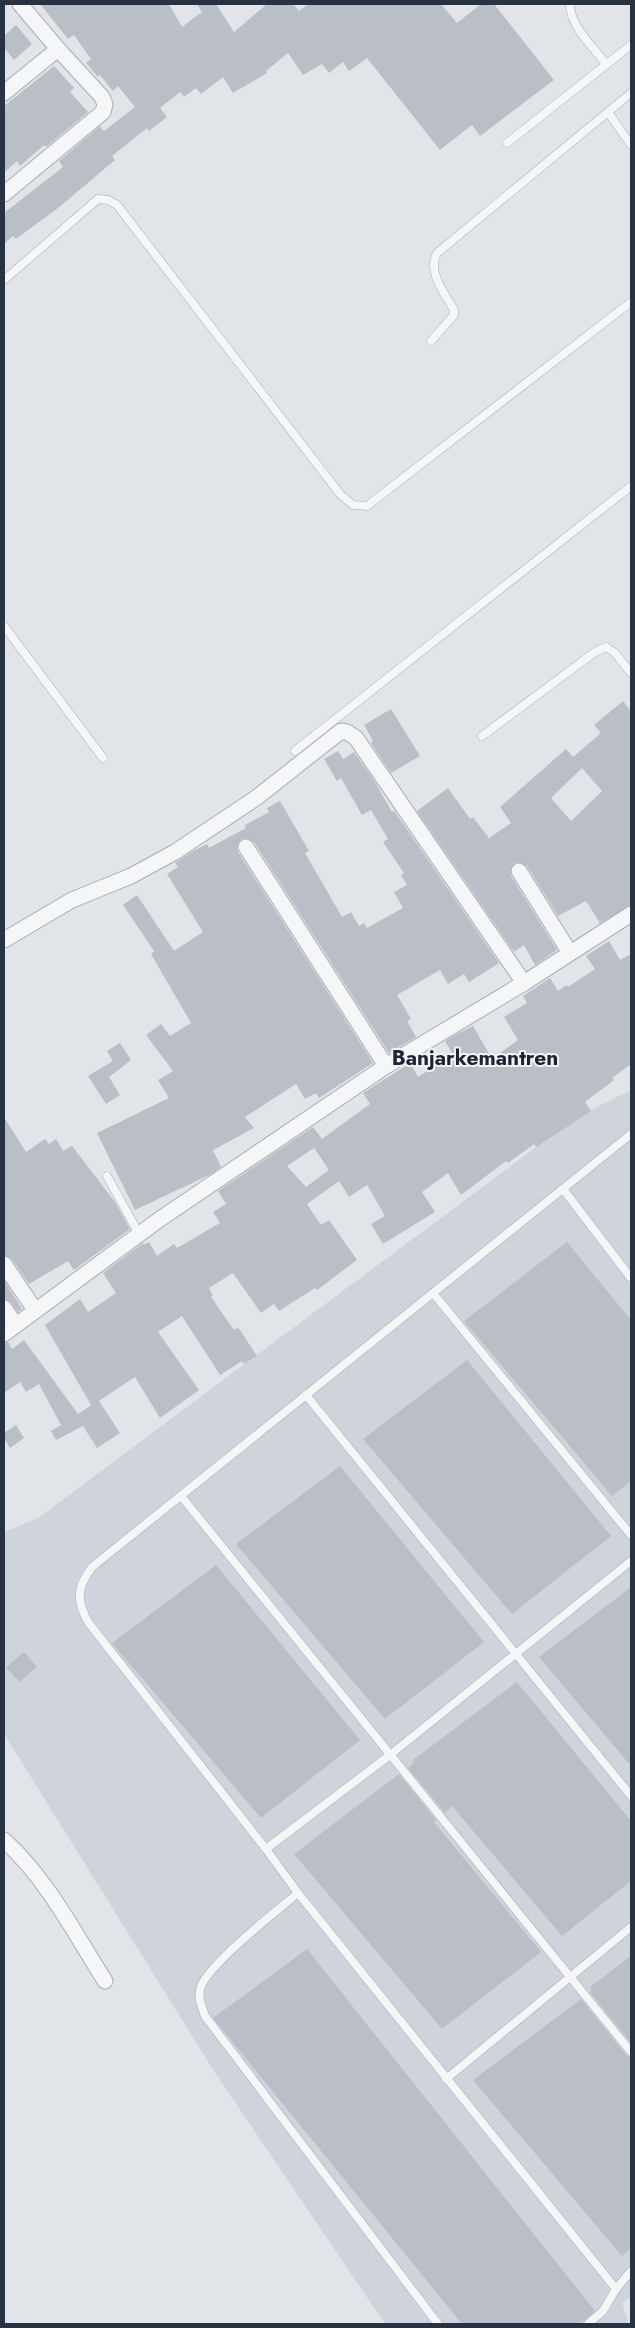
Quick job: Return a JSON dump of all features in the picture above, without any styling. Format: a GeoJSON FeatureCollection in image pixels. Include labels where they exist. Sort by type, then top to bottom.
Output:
{"type":"FeatureCollection","features":[{"type":"Feature","properties":{"kind":"street"},"geometry":{"type":"LineString","coordinates":[[4,194],[103,112],[105,104],[102,97],[20,4]]}},
{"type":"Feature","properties":{"kind":"street"},"geometry":{"type":"LineString","coordinates":[[4,93],[58,49]]}},
{"type":"Feature","properties":{"kind":"street"},"geometry":{"type":"LineString","coordinates":[[4,940],[72,900],[123,879],[175,852],[256,798],[341,731],[347,732],[356,738],[524,983]]}},
{"type":"Feature","properties":{"kind":"street"},"geometry":{"type":"LineString","coordinates":[[246,847],[386,1066]]}},
{"type":"Feature","properties":{"kind":"street"},"geometry":{"type":"LineString","coordinates":[[519,871],[570,953]]}},
{"type":"Feature","properties":{"kind":"street"},"geometry":{"type":"LineString","coordinates":[[4,1308],[10,1330],[34,1310],[140,1234],[386,1066],[524,983],[631,914]]}},
{"type":"Feature","properties":{"kind":"street"},"geometry":{"type":"LineString","coordinates":[[4,1264],[34,1310]]}},
{"type":"Feature","properties":{"kind":"street"},"geometry":{"type":"LineString","coordinates":[[4,1840],[24,1858],[55,1899],[104,1982]]}},
{"type":"Feature","properties":{"kind":"lane"},"geometry":{"type":"LineString","coordinates":[[570,4],[570,14],[575,24],[606,64]]}},
{"type":"Feature","properties":{"kind":"lane"},"geometry":{"type":"LineString","coordinates":[[507,143],[631,45]]}},
{"type":"Feature","properties":{"kind":"lane"},"geometry":{"type":"LineString","coordinates":[[431,341],[454,315],[454,310],[433,270],[433,260],[437,253],[631,93]]}},
{"type":"Feature","properties":{"kind":"lane"},"geometry":{"type":"LineString","coordinates":[[608,112],[631,145]]}},
{"type":"Feature","properties":{"kind":"lane"},"geometry":{"type":"LineString","coordinates":[[4,280],[98,199],[108,200],[117,205],[340,494],[353,505],[367,506],[631,302]]}},
{"type":"Feature","properties":{"kind":"lane"},"geometry":{"type":"LineString","coordinates":[[295,751],[631,486]]}},
{"type":"Feature","properties":{"kind":"lane"},"geometry":{"type":"LineString","coordinates":[[4,626],[103,758]]}},
{"type":"Feature","properties":{"kind":"lane"},"geometry":{"type":"LineString","coordinates":[[482,736],[595,652],[606,647],[615,653],[631,673]]}},
{"type":"Feature","properties":{"kind":"lane"},"geometry":{"type":"LineString","coordinates":[[616,2289],[298,1894],[266,1848],[88,1622],[79,1606],[79,1590],[92,1566],[631,1134]]}},
{"type":"Feature","properties":{"kind":"lane"},"geometry":{"type":"LineString","coordinates":[[107,1176],[140,1234]]}},
{"type":"Feature","properties":{"kind":"lane"},"geometry":{"type":"LineString","coordinates":[[563,1189],[631,1278]]}},
{"type":"Feature","properties":{"kind":"lane"},"geometry":{"type":"LineString","coordinates":[[433,1293],[631,1535]]}},
{"type":"Feature","properties":{"kind":"lane"},"geometry":{"type":"LineString","coordinates":[[306,1395],[631,1796]]}},
{"type":"Feature","properties":{"kind":"lane"},"geometry":{"type":"LineString","coordinates":[[180,1496],[631,2052]]}},
{"type":"Feature","properties":{"kind":"lane"},"geometry":{"type":"LineString","coordinates":[[266,1848],[390,1755],[631,1561]]}},
{"type":"Feature","properties":{"kind":"lane"},"geometry":{"type":"LineString","coordinates":[[298,1894],[211,1969],[200,1988],[200,2002],[205,2016],[438,2324]]}},
{"type":"Feature","properties":{"kind":"lane"},"geometry":{"type":"LineString","coordinates":[[446,2079],[631,1927]]}},
{"type":"Feature","properties":{"kind":"lane"},"geometry":{"type":"LineString","coordinates":[[588,2324],[603,2311],[616,2289],[631,2271]]}},
{"type":"Feature","properties":{"kind":"shaded area"},"geometry":{"type":"Polygon","coordinates":[[[631,1090],[631,2298],[622,2302],[629,2324],[385,2324],[214,2071],[4,1734],[4,1532],[38,1518],[575,1118],[631,1090]]]}},
{"type":"Feature","properties":{"kind":"building"},"geometry":{"type":"Polygon","coordinates":[[[40,4],[169,4],[182,27],[202,12],[197,4],[216,4],[234,32],[267,4],[293,4],[299,11],[308,4],[441,4],[457,23],[481,4],[494,4],[554,80],[480,136],[472,125],[440,150],[367,58],[349,71],[343,62],[329,73],[322,64],[303,75],[288,53],[266,71],[267,73],[233,93],[223,77],[201,94],[196,88],[184,97],[180,92],[160,108],[167,117],[149,131],[147,128],[112,156],[115,160],[58,208],[16,239],[13,236],[4,244],[4,213],[63,167],[59,161],[100,126],[104,131],[135,107],[118,86],[113,91],[100,75],[98,77],[86,63],[91,59],[74,35],[68,39],[40,4]]]}},
{"type":"Feature","properties":{"kind":"building"},"geometry":{"type":"Polygon","coordinates":[[[16,25],[32,44],[14,60],[4,48],[4,36],[16,25]]]}},
{"type":"Feature","properties":{"kind":"building"},"geometry":{"type":"Polygon","coordinates":[[[54,66],[74,88],[70,92],[88,112],[46,147],[44,145],[20,166],[17,161],[4,173],[4,106],[54,66]]]}},
{"type":"Feature","properties":{"kind":"building"},"geometry":{"type":"Polygon","coordinates":[[[623,701],[631,711],[631,905],[600,923],[586,901],[558,916],[527,866],[519,862],[514,863],[510,871],[511,876],[557,950],[535,965],[524,945],[514,952],[417,811],[448,788],[470,819],[473,817],[489,838],[511,823],[500,807],[566,749],[573,757],[601,733],[594,725],[623,701]],[[582,768],[551,798],[571,821],[602,791],[582,768]]]}},
{"type":"Feature","properties":{"kind":"building"},"geometry":{"type":"Polygon","coordinates":[[[391,709],[420,756],[391,773],[371,743],[373,741],[364,725],[391,709]]]}},
{"type":"Feature","properties":{"kind":"building"},"geometry":{"type":"Polygon","coordinates":[[[338,751],[343,759],[354,752],[375,782],[392,812],[394,811],[402,822],[499,963],[469,982],[464,974],[448,984],[440,970],[397,995],[411,1019],[407,1021],[416,1037],[389,1053],[254,842],[246,838],[241,839],[237,847],[238,852],[373,1063],[319,1098],[316,1093],[305,1099],[296,1084],[245,1117],[254,1128],[213,1150],[221,1167],[209,1175],[135,1210],[97,1133],[169,1098],[158,1080],[173,1071],[146,1035],[161,1024],[170,1036],[191,1023],[151,954],[154,951],[123,905],[137,895],[174,951],[203,932],[167,874],[178,867],[175,863],[195,850],[207,844],[209,848],[246,828],[245,825],[269,812],[267,808],[280,801],[309,851],[305,853],[342,917],[351,912],[359,926],[364,923],[367,928],[403,908],[394,892],[407,885],[401,875],[404,873],[383,842],[388,839],[371,810],[362,815],[341,778],[337,781],[324,759],[338,751]]]}},
{"type":"Feature","properties":{"kind":"building"},"geometry":{"type":"Polygon","coordinates":[[[609,941],[620,960],[631,954],[631,1064],[612,1078],[614,1080],[585,1102],[591,1111],[536,1147],[534,1144],[508,1163],[506,1161],[461,1195],[448,1173],[422,1192],[435,1212],[383,1244],[371,1224],[385,1216],[367,1185],[349,1197],[339,1181],[307,1204],[321,1225],[329,1220],[357,1260],[317,1290],[315,1288],[279,1311],[274,1304],[261,1313],[233,1273],[209,1288],[213,1296],[211,1297],[234,1330],[238,1327],[257,1356],[244,1364],[242,1361],[220,1375],[182,1316],[158,1332],[199,1390],[160,1418],[135,1377],[99,1401],[120,1433],[97,1448],[83,1426],[56,1440],[51,1431],[61,1425],[39,1384],[26,1392],[20,1382],[4,1393],[4,1343],[8,1342],[12,1349],[24,1340],[78,1414],[93,1404],[91,1405],[45,1325],[80,1299],[88,1312],[116,1293],[103,1273],[143,1243],[144,1245],[149,1242],[157,1256],[174,1244],[177,1248],[220,1223],[213,1212],[226,1204],[218,1191],[313,1127],[322,1139],[370,1104],[363,1093],[410,1063],[418,1077],[453,1055],[445,1041],[473,1026],[492,1059],[518,1040],[504,1017],[527,1003],[523,996],[550,978],[558,991],[567,985],[568,987],[595,969],[586,956],[609,941]],[[314,1148],[287,1166],[306,1187],[329,1170],[314,1148]]]}},
{"type":"Feature","properties":{"kind":"building"},"geometry":{"type":"Polygon","coordinates":[[[120,1043],[131,1060],[109,1077],[120,1095],[106,1104],[88,1076],[113,1061],[107,1051],[120,1043]]]}},
{"type":"Feature","properties":{"kind":"building"},"geometry":{"type":"Polygon","coordinates":[[[4,1117],[26,1152],[45,1139],[49,1144],[56,1139],[63,1151],[72,1146],[115,1202],[130,1229],[74,1270],[68,1261],[29,1284],[12,1259],[4,1255],[4,1117]]]}},
{"type":"Feature","properties":{"kind":"building"},"geometry":{"type":"Polygon","coordinates":[[[567,1242],[631,1320],[631,1481],[612,1496],[464,1321],[567,1242]]]}},
{"type":"Feature","properties":{"kind":"building"},"geometry":{"type":"Polygon","coordinates":[[[4,1280],[22,1309],[18,1312],[11,1302],[4,1299],[4,1280]]]}},
{"type":"Feature","properties":{"kind":"building"},"geometry":{"type":"Polygon","coordinates":[[[467,1360],[611,1536],[512,1614],[363,1439],[467,1360]]]}},
{"type":"Feature","properties":{"kind":"building"},"geometry":{"type":"Polygon","coordinates":[[[16,1425],[24,1438],[10,1448],[4,1438],[4,1433],[16,1425]]]}},
{"type":"Feature","properties":{"kind":"building"},"geometry":{"type":"Polygon","coordinates":[[[340,1466],[484,1642],[385,1719],[236,1544],[340,1466]]]}},
{"type":"Feature","properties":{"kind":"building"},"geometry":{"type":"Polygon","coordinates":[[[216,1565],[360,1740],[261,1818],[112,1643],[216,1565]]]}},
{"type":"Feature","properties":{"kind":"building"},"geometry":{"type":"Polygon","coordinates":[[[631,1587],[631,1766],[539,1657],[631,1587]]]}},
{"type":"Feature","properties":{"kind":"building"},"geometry":{"type":"Polygon","coordinates":[[[24,1652],[37,1667],[19,1682],[6,1667],[24,1652]]]}},
{"type":"Feature","properties":{"kind":"building"},"geometry":{"type":"Polygon","coordinates":[[[517,1682],[631,1821],[631,1881],[562,1936],[452,1806],[445,1813],[408,1768],[415,1762],[413,1760],[517,1682]]]}},
{"type":"Feature","properties":{"kind":"building"},"geometry":{"type":"Polygon","coordinates":[[[399,1774],[436,1820],[434,1822],[541,1952],[442,2029],[294,1854],[399,1774]]]}},
{"type":"Feature","properties":{"kind":"building"},"geometry":{"type":"Polygon","coordinates":[[[307,1949],[595,2311],[586,2319],[578,2324],[462,2324],[213,2018],[307,1949]]]}},
{"type":"Feature","properties":{"kind":"building"},"geometry":{"type":"Polygon","coordinates":[[[631,1956],[631,2043],[590,1992],[592,1990],[590,1987],[631,1956]]]}},
{"type":"Feature","properties":{"kind":"building"},"geometry":{"type":"Polygon","coordinates":[[[581,1999],[627,2056],[631,2058],[631,2248],[622,2256],[473,2080],[581,1999]]]}},
{"type":"Feature","properties":{"kind":"district","name":"Banjarkemantren"},"geometry":{"type":"Point","coordinates":[475,1058]}}]}
